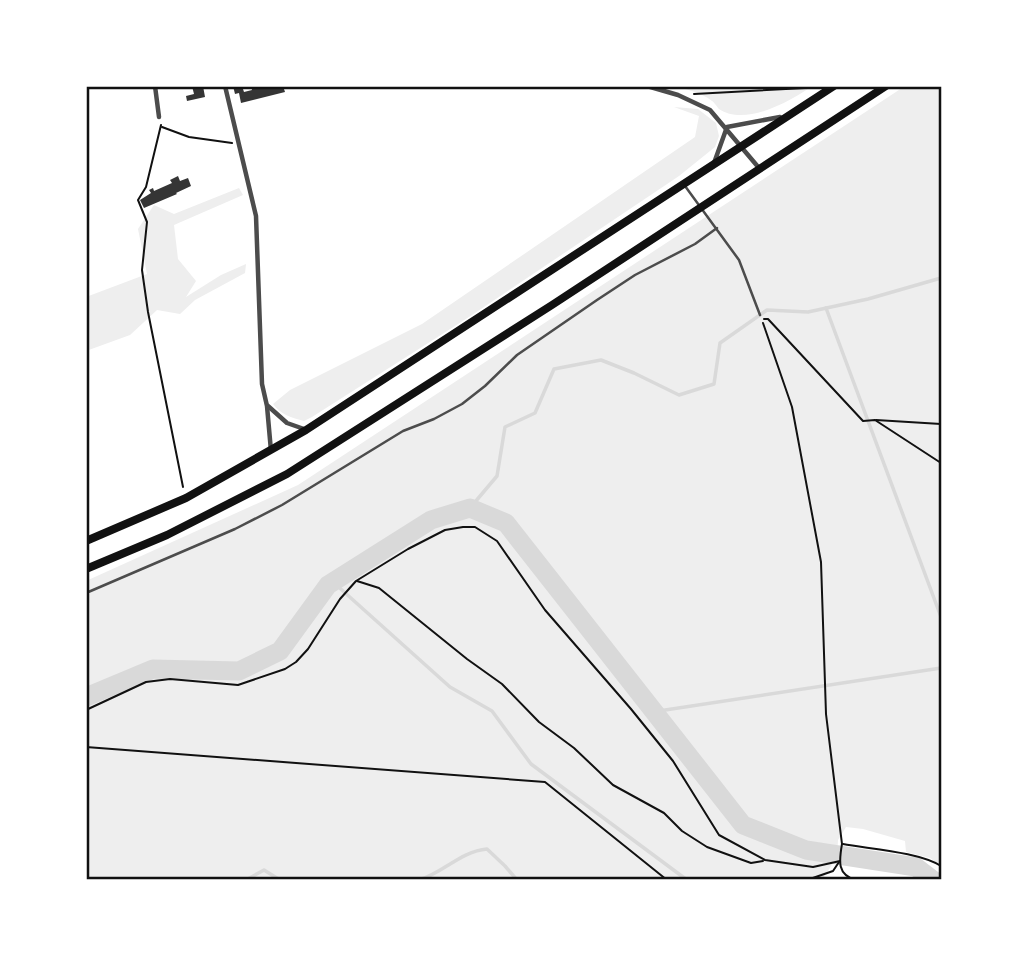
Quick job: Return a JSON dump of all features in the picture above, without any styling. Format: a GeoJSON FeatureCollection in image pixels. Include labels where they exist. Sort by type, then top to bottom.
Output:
{"type":"FeatureCollection","features":[{"type":"Feature","properties":{"kind":"highway"},"geometry":{"type":"LineString","coordinates":[[86,541],[186,498],[306,430],[834,86]]}},
{"type":"Feature","properties":{"kind":"highway"},"geometry":{"type":"LineString","coordinates":[[86,569],[167,535],[287,474],[886,86]]}},
{"type":"Feature","properties":{"kind":"street"},"geometry":{"type":"LineString","coordinates":[[155,86],[159,117]]}},
{"type":"Feature","properties":{"kind":"street"},"geometry":{"type":"LineString","coordinates":[[225,86],[256,216],[262,384],[271,451]]}},
{"type":"Feature","properties":{"kind":"street"},"geometry":{"type":"LineString","coordinates":[[647,86],[678,95],[710,110],[760,169]]}},
{"type":"Feature","properties":{"kind":"street"},"geometry":{"type":"LineString","coordinates":[[727,127],[789,115]]}},
{"type":"Feature","properties":{"kind":"street"},"geometry":{"type":"LineString","coordinates":[[714,164],[727,127]]}},
{"type":"Feature","properties":{"kind":"street"},"geometry":{"type":"LineString","coordinates":[[267,406],[287,423],[306,430]]}},
{"type":"Feature","properties":{"kind":"lane"},"geometry":{"type":"LineString","coordinates":[[683,184],[739,260],[760,315]]}},
{"type":"Feature","properties":{"kind":"lane"},"geometry":{"type":"LineString","coordinates":[[86,593],[235,529],[282,505],[403,431],[462,404],[517,355],[597,299],[635,275],[695,244],[717,228]]}},
{"type":"Feature","properties":{"kind":"path"},"geometry":{"type":"LineString","coordinates":[[678,95],[811,86]]}},
{"type":"Feature","properties":{"kind":"path"},"geometry":{"type":"LineString","coordinates":[[159,117],[162,127],[146,187],[138,200],[147,222],[142,270],[186,498]]}},
{"type":"Feature","properties":{"kind":"path"},"geometry":{"type":"LineString","coordinates":[[162,127],[189,137],[240,144]]}},
{"type":"Feature","properties":{"kind":"path"},"geometry":{"type":"LineString","coordinates":[[760,315],[792,407],[821,562],[826,714],[842,844],[839,861],[833,871],[807,880]]}},
{"type":"Feature","properties":{"kind":"path"},"geometry":{"type":"LineString","coordinates":[[763,320],[768,319],[863,421],[875,419],[941,424]]}},
{"type":"Feature","properties":{"kind":"path"},"geometry":{"type":"LineString","coordinates":[[875,419],[941,463]]}},
{"type":"Feature","properties":{"kind":"path"},"geometry":{"type":"LineString","coordinates":[[86,710],[146,682],[170,679],[238,685],[285,669],[309,649],[340,599],[356,581],[445,530],[475,527],[497,541],[545,610],[673,761],[719,835],[765,860],[813,867],[839,861]]}},
{"type":"Feature","properties":{"kind":"path"},"geometry":{"type":"LineString","coordinates":[[356,581],[379,588],[502,684],[539,722],[574,748],[613,785],[664,813],[682,831],[707,847],[751,863],[765,860]]}},
{"type":"Feature","properties":{"kind":"path"},"geometry":{"type":"LineString","coordinates":[[86,747],[545,782],[667,880]]}},
{"type":"Feature","properties":{"kind":"path"},"geometry":{"type":"LineString","coordinates":[[842,844],[907,854],[929,859],[941,866]]}},
{"type":"Feature","properties":{"kind":"path"},"geometry":{"type":"LineString","coordinates":[[839,861],[846,878],[856,880]]}},
{"type":"Feature","properties":{"kind":"shaded area"},"geometry":{"type":"Polygon","coordinates":[[[670,86],[812,86],[780,105],[742,115],[719,109],[708,98],[697,93],[670,86]]]}},
{"type":"Feature","properties":{"kind":"shaded area"},"geometry":{"type":"Polygon","coordinates":[[[905,86],[941,86],[941,866],[930,858],[906,852],[905,841],[846,827],[838,840],[837,857],[822,880],[86,880],[86,581],[298,485],[905,86]]]}},
{"type":"Feature","properties":{"kind":"shaded area"},"geometry":{"type":"Polygon","coordinates":[[[674,107],[698,109],[716,123],[719,136],[715,147],[679,176],[469,317],[312,417],[304,421],[295,418],[283,413],[273,404],[290,390],[422,324],[695,137],[699,116],[674,107]]]}},
{"type":"Feature","properties":{"kind":"shaded area"},"geometry":{"type":"Polygon","coordinates":[[[239,188],[243,195],[174,225],[178,259],[196,281],[186,297],[221,275],[246,264],[245,273],[195,300],[180,314],[157,310],[130,335],[86,351],[86,297],[147,274],[138,229],[154,205],[174,214],[239,188]]]}},
{"type":"Feature","properties":{"kind":"building"},"geometry":{"type":"Polygon","coordinates":[[[192,86],[203,86],[205,97],[187,101],[186,96],[194,94],[192,86]]]}},
{"type":"Feature","properties":{"kind":"building"},"geometry":{"type":"Polygon","coordinates":[[[233,86],[242,86],[244,92],[252,90],[251,86],[283,86],[285,92],[241,103],[239,93],[235,94],[233,86]]]}},
{"type":"Feature","properties":{"kind":"building"},"geometry":{"type":"Polygon","coordinates":[[[178,176],[180,181],[188,178],[191,186],[144,208],[140,200],[151,193],[149,190],[153,188],[154,191],[172,183],[170,180],[178,176]]]}},
{"type":"Feature","properties":{"kind":"waterway"},"geometry":{"type":"LineString","coordinates":[[470,508],[497,476],[505,427],[535,413],[554,369],[601,360],[679,395],[714,384],[720,343],[767,310],[808,312],[868,299],[941,278]]}},
{"type":"Feature","properties":{"kind":"waterway"},"geometry":{"type":"LineString","coordinates":[[826,308],[941,617]]}},
{"type":"Feature","properties":{"kind":"waterway"},"geometry":{"type":"LineString","coordinates":[[86,697],[153,669],[239,671],[280,651],[328,585],[431,520],[470,508],[506,523],[743,825],[806,850],[916,867],[933,880]]}},
{"type":"Feature","properties":{"kind":"waterway"},"geometry":{"type":"LineString","coordinates":[[333,582],[450,687],[492,711],[531,764],[687,880]]}},
{"type":"Feature","properties":{"kind":"waterway"},"geometry":{"type":"LineString","coordinates":[[652,712],[941,668]]}},
{"type":"Feature","properties":{"kind":"waterway"},"geometry":{"type":"LineString","coordinates":[[419,880],[460,858],[487,849],[517,880]]}},
{"type":"Feature","properties":{"kind":"waterway"},"geometry":{"type":"LineString","coordinates":[[246,880],[264,870],[280,880]]}}]}
